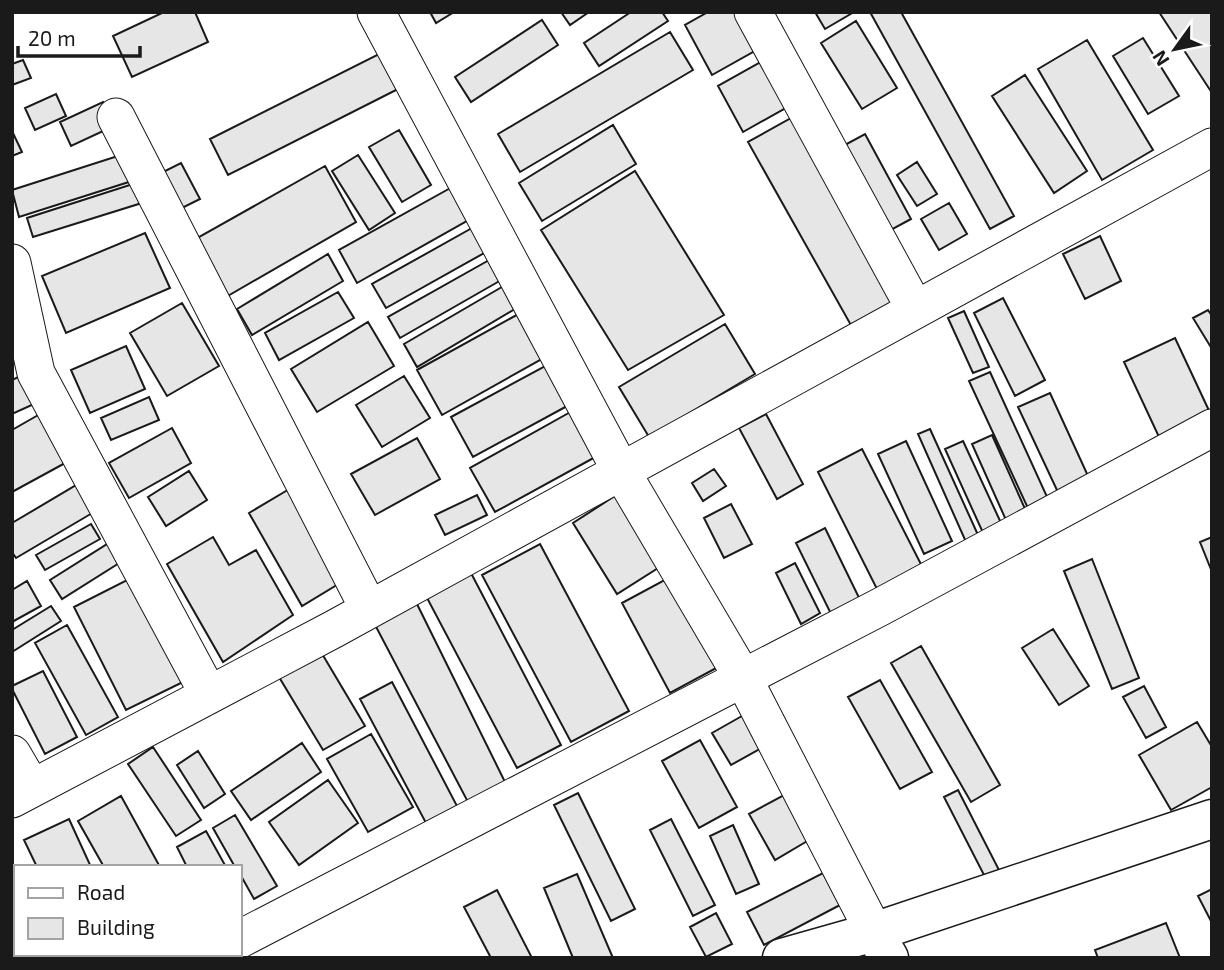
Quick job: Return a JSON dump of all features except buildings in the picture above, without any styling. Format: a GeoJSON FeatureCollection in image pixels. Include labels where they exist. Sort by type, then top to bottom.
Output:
{"type":"FeatureCollection","features":[{"type":"Feature","properties":{"kind":"highway"},"geometry":{"type":"LineString","coordinates":[[782,958],[881,945],[1212,819]]}},
{"type":"Feature","properties":{"kind":"street"},"geometry":{"type":"LineString","coordinates":[[376,12],[621,471],[743,678],[881,945]]}},
{"type":"Feature","properties":{"kind":"street"},"geometry":{"type":"LineString","coordinates":[[753,12],[915,309]]}},
{"type":"Feature","properties":{"kind":"street"},"geometry":{"type":"LineString","coordinates":[[116,117],[369,610]]}},
{"type":"Feature","properties":{"kind":"street"},"geometry":{"type":"LineString","coordinates":[[12,754],[22,794],[369,610],[1212,146]]}},
{"type":"Feature","properties":{"kind":"street"},"geometry":{"type":"LineString","coordinates":[[12,263],[36,373],[209,695]]}},
{"type":"Feature","properties":{"kind":"street"},"geometry":{"type":"LineString","coordinates":[[242,938],[743,678],[1212,428]]}}]}
